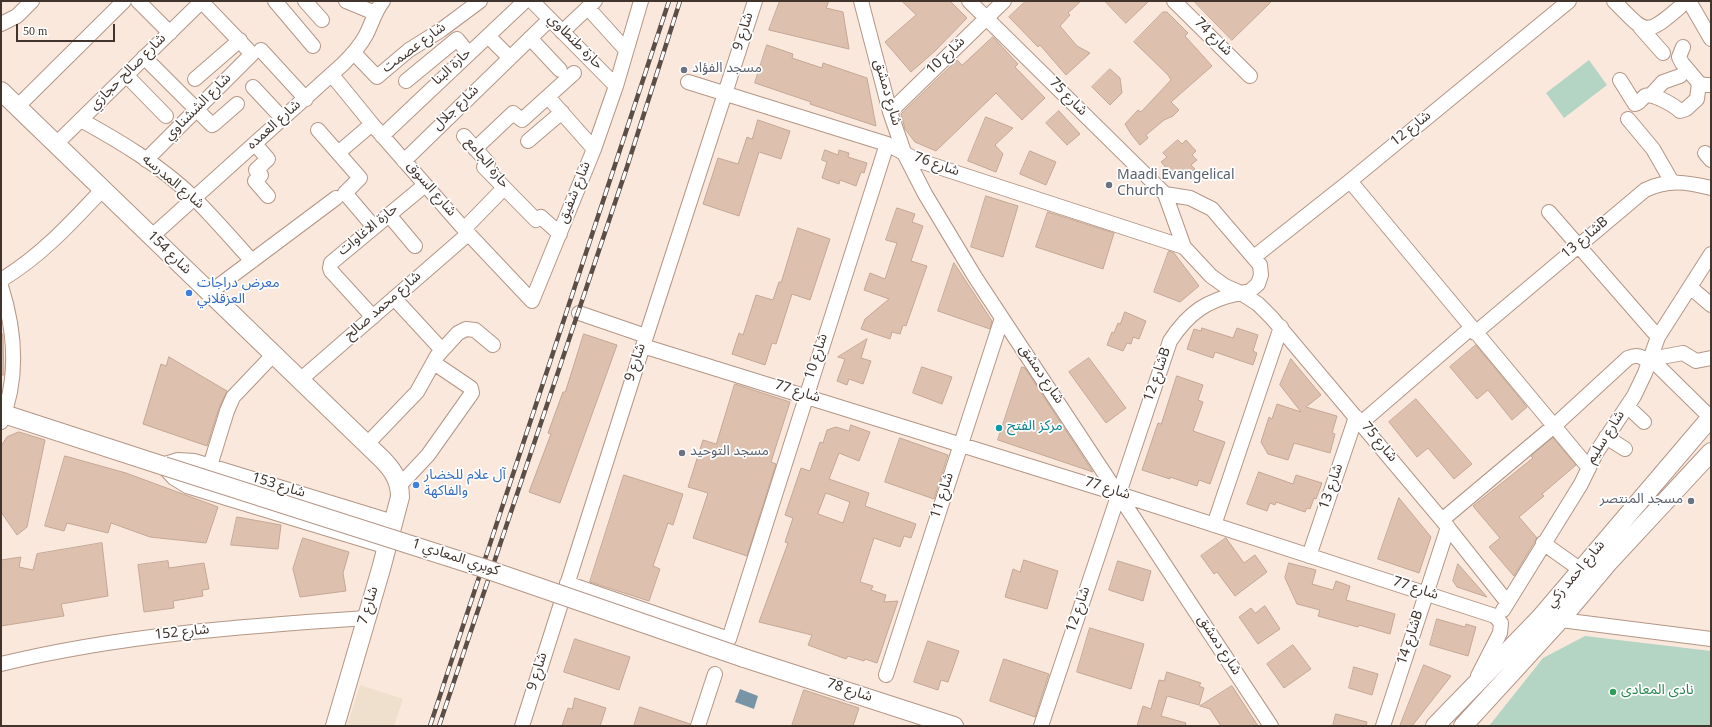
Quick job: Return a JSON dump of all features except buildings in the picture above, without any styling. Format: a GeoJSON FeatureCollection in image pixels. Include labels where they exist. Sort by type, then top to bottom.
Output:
{"type":"FeatureCollection","features":[{"type":"Feature","properties":{"kind":"street"},"geometry":{"type":"LineString","coordinates":[[1,24],[16,16],[32,1]]}},
{"type":"Feature","properties":{"kind":"street"},"geometry":{"type":"LineString","coordinates":[[17,107],[124,1]]}},
{"type":"Feature","properties":{"kind":"street"},"geometry":{"type":"LineString","coordinates":[[138,1],[170,33]]}},
{"type":"Feature","properties":{"kind":"street"},"geometry":{"type":"LineString","coordinates":[[202,1],[252,53],[256,53],[306,99]]}},
{"type":"Feature","properties":{"kind":"street","name":"شارع صالح حجازي"},"geometry":{"type":"LineString","coordinates":[[56,144],[202,1]]}},
{"type":"Feature","properties":{"kind":"street"},"geometry":{"type":"LineString","coordinates":[[275,1],[313,46]]}},
{"type":"Feature","properties":{"kind":"street"},"geometry":{"type":"LineString","coordinates":[[285,13],[299,1]]}},
{"type":"Feature","properties":{"kind":"street"},"geometry":{"type":"LineString","coordinates":[[305,1],[322,20]]}},
{"type":"Feature","properties":{"kind":"street"},"geometry":{"type":"LineString","coordinates":[[346,1],[375,13]]}},
{"type":"Feature","properties":{"kind":"street","name":"شارع العمده"},"geometry":{"type":"LineString","coordinates":[[151,237],[283,120],[354,53],[367,34],[375,13],[383,1]]}},
{"type":"Feature","properties":{"kind":"street","name":"شارع عصمت"},"geometry":{"type":"LineString","coordinates":[[354,53],[377,77],[409,50],[480,1]]}},
{"type":"Feature","properties":{"kind":"street","name":"حارة البنا"},"geometry":{"type":"LineString","coordinates":[[382,136],[525,1]]}},
{"type":"Feature","properties":{"kind":"street","name":"حارة طنطاوي"},"geometry":{"type":"LineString","coordinates":[[532,1],[616,86]]}},
{"type":"Feature","properties":{"kind":"street","name":"شارع 9"},"geometry":{"type":"LineString","coordinates":[[522,726],[644,341],[726,94],[755,1]]}},
{"type":"Feature","properties":{"kind":"street","name":"شارع دمشق"},"geometry":{"type":"LineString","coordinates":[[861,1],[890,112],[905,155],[949,236],[1271,726]]}},
{"type":"Feature","properties":{"kind":"street","name":"شارع 75"},"geometry":{"type":"LineString","coordinates":[[969,1],[1165,194],[1184,247],[1211,276],[1225,286],[1241,293],[1258,304],[1281,327],[1445,523],[1507,602]]}},
{"type":"Feature","properties":{"kind":"street","name":"شارع 10"},"geometry":{"type":"LineString","coordinates":[[890,112],[1004,1]]}},
{"type":"Feature","properties":{"kind":"street","name":"شارع 74"},"geometry":{"type":"LineString","coordinates":[[1174,1],[1250,76]]}},
{"type":"Feature","properties":{"kind":"street","name":"شارع 12"},"geometry":{"type":"LineString","coordinates":[[1254,257],[1350,181],[1569,1]]}},
{"type":"Feature","properties":{"kind":"street"},"geometry":{"type":"LineString","coordinates":[[1614,1],[1663,53]]}},
{"type":"Feature","properties":{"kind":"street","name":"شارع شفيق"},"geometry":{"type":"LineString","coordinates":[[533,300],[594,149],[616,86],[626,50],[636,3]]}},
{"type":"Feature","properties":{"kind":"street"},"geometry":{"type":"LineString","coordinates":[[1640,27],[1654,27],[1661,24],[1685,4],[1711,39]]}},
{"type":"Feature","properties":{"kind":"street"},"geometry":{"type":"LineString","coordinates":[[562,32],[592,5],[626,50]]}},
{"type":"Feature","properties":{"kind":"street","name":"شارع جلال"},"geometry":{"type":"LineString","coordinates":[[404,161],[550,19]]}},
{"type":"Feature","properties":{"kind":"street"},"geometry":{"type":"LineString","coordinates":[[488,36],[510,58]]}},
{"type":"Feature","properties":{"kind":"street"},"geometry":{"type":"LineString","coordinates":[[530,38],[560,70]]}},
{"type":"Feature","properties":{"kind":"street"},"geometry":{"type":"LineString","coordinates":[[406,81],[457,39],[469,54]]}},
{"type":"Feature","properties":{"kind":"street"},"geometry":{"type":"LineString","coordinates":[[195,79],[240,40]]}},
{"type":"Feature","properties":{"kind":"street"},"geometry":{"type":"LineString","coordinates":[[1620,80],[1635,104],[1639,103],[1644,96],[1651,95],[1674,104],[1680,111],[1683,111],[1697,99],[1705,84],[1682,63],[1680,57],[1683,47]]}},
{"type":"Feature","properties":{"kind":"street","name":"شارع الششناوي"},"geometry":{"type":"LineString","coordinates":[[146,160],[256,53]]}},
{"type":"Feature","properties":{"kind":"street"},"geometry":{"type":"LineString","coordinates":[[144,57],[213,125],[237,104]]}},
{"type":"Feature","properties":{"kind":"street"},"geometry":{"type":"LineString","coordinates":[[475,148],[513,113],[522,120],[574,73]]}},
{"type":"Feature","properties":{"kind":"street"},"geometry":{"type":"LineString","coordinates":[[126,75],[166,116]]}},
{"type":"Feature","properties":{"kind":"street","name":"شارع السوق"},"geometry":{"type":"LineString","coordinates":[[332,75],[382,136],[466,231],[531,300],[533,300]]}},
{"type":"Feature","properties":{"kind":"street"},"geometry":{"type":"LineString","coordinates":[[1651,95],[1663,82],[1680,76]]}},
{"type":"Feature","properties":{"kind":"street","name":"شارع 76"},"geometry":{"type":"LineString","coordinates":[[688,82],[887,144],[905,155],[1184,247]]}},
{"type":"Feature","properties":{"kind":"street"},"geometry":{"type":"LineString","coordinates":[[253,87],[283,120]]}},
{"type":"Feature","properties":{"kind":"street","name":"شارع 154"},"geometry":{"type":"LineString","coordinates":[[1,92],[367,444],[390,467],[399,486]]}},
{"type":"Feature","properties":{"kind":"street"},"geometry":{"type":"LineString","coordinates":[[548,97],[594,149]]}},
{"type":"Feature","properties":{"kind":"street"},"geometry":{"type":"LineString","coordinates":[[528,141],[562,112]]}},
{"type":"Feature","properties":{"kind":"street"},"geometry":{"type":"LineString","coordinates":[[1628,119],[1653,149],[1672,182]]}},
{"type":"Feature","properties":{"kind":"street","name":"شارع المدرسه"},"geometry":{"type":"LineString","coordinates":[[81,120],[115,139],[146,160],[194,198],[252,261]]}},
{"type":"Feature","properties":{"kind":"street"},"geometry":{"type":"LineString","coordinates":[[338,153],[372,124]]}},
{"type":"Feature","properties":{"kind":"street"},"geometry":{"type":"LineString","coordinates":[[318,130],[359,178],[359,180],[345,193],[374,228]]}},
{"type":"Feature","properties":{"kind":"street","name":"حارة الجامع"},"geometry":{"type":"LineString","coordinates":[[464,136],[488,163],[484,167],[504,188],[536,220],[541,217],[560,234]]}},
{"type":"Feature","properties":{"kind":"street"},"geometry":{"type":"LineString","coordinates":[[255,144],[268,159],[256,170],[260,176],[255,181],[268,196]]}},
{"type":"Feature","properties":{"kind":"street","name":"شارع 10"},"geometry":{"type":"LineString","coordinates":[[567,583],[728,639],[887,144]]}},
{"type":"Feature","properties":{"kind":"street"},"geometry":{"type":"LineString","coordinates":[[1350,181],[1589,468]]}},
{"type":"Feature","properties":{"kind":"street","name":"شارع 13B"},"geometry":{"type":"LineString","coordinates":[[1358,420],[1578,246],[1645,190],[1658,184],[1672,182],[1711,188]]}},
{"type":"Feature","properties":{"kind":"street","name":"حارة الاغاوات"},"geometry":{"type":"LineString","coordinates":[[373,317],[332,271],[330,266],[333,260],[425,185]]}},
{"type":"Feature","properties":{"kind":"street","name":"شارع محمد صالح"},"geometry":{"type":"LineString","coordinates":[[300,380],[373,317],[466,231],[504,188]]}},
{"type":"Feature","properties":{"kind":"street"},"geometry":{"type":"LineString","coordinates":[[1,280],[31,260],[45,248],[102,190]]}},
{"type":"Feature","properties":{"kind":"street"},"geometry":{"type":"LineString","coordinates":[[1165,194],[1190,198],[1212,210],[1254,257],[1260,265],[1261,275],[1258,284],[1250,291],[1241,293]]}},
{"type":"Feature","properties":{"kind":"street"},"geometry":{"type":"LineString","coordinates":[[209,293],[336,198]]}},
{"type":"Feature","properties":{"kind":"street"},"geometry":{"type":"LineString","coordinates":[[1550,212],[1578,246],[1660,332],[1710,256]]}},
{"type":"Feature","properties":{"kind":"street"},"geometry":{"type":"LineString","coordinates":[[389,215],[415,246]]}},
{"type":"Feature","properties":{"kind":"street"},"geometry":{"type":"LineString","coordinates":[[1,286],[8,307],[13,333],[14,361],[11,388],[2,416]]}},
{"type":"Feature","properties":{"kind":"street"},"geometry":{"type":"LineString","coordinates":[[1690,287],[1711,306]]}},
{"type":"Feature","properties":{"kind":"street","name":"شارع 12B"},"geometry":{"type":"LineString","coordinates":[[1119,494],[1170,341],[1180,326],[1192,313],[1207,303],[1223,296],[1241,293]]}},
{"type":"Feature","properties":{"kind":"street"},"geometry":{"type":"LineString","coordinates":[[394,298],[442,350]]}},
{"type":"Feature","properties":{"kind":"street","name":"شارع 77"},"geometry":{"type":"LineString","coordinates":[[578,313],[644,341],[806,396],[1119,494],[1495,616],[1498,619]]}},
{"type":"Feature","properties":{"kind":"street","name":"شارع 11"},"geometry":{"type":"LineString","coordinates":[[886,675],[1002,318]]}},
{"type":"Feature","properties":{"kind":"street"},"geometry":{"type":"LineString","coordinates":[[1214,525],[1281,327]]}},
{"type":"Feature","properties":{"kind":"street"},"geometry":{"type":"LineString","coordinates":[[367,444],[417,392],[442,350],[458,333],[466,329],[475,330],[493,345]]}},
{"type":"Feature","properties":{"kind":"street","name":"شارع سليم"},"geometry":{"type":"LineString","coordinates":[[1498,619],[1543,543],[1581,484],[1606,437],[1634,396],[1650,360],[1660,332]]}},
{"type":"Feature","properties":{"kind":"street"},"geometry":{"type":"LineString","coordinates":[[1650,360],[1683,353],[1696,361],[1711,358]]}},
{"type":"Feature","properties":{"kind":"street"},"geometry":{"type":"LineString","coordinates":[[210,466],[227,411],[233,397],[273,355]]}},
{"type":"Feature","properties":{"kind":"street"},"geometry":{"type":"LineString","coordinates":[[1445,523],[1628,358],[1641,356],[1650,360],[1711,418]]}},
{"type":"Feature","properties":{"kind":"street"},"geometry":{"type":"LineString","coordinates":[[399,486],[428,455],[472,394],[472,389],[434,363]]}},
{"type":"Feature","properties":{"kind":"street"},"geometry":{"type":"LineString","coordinates":[[1627,406],[1644,422]]}},
{"type":"Feature","properties":{"kind":"street","name":"شارع 153"},"geometry":{"type":"LineString","coordinates":[[2,416],[163,466],[174,478],[187,486],[386,546]]}},
{"type":"Feature","properties":{"kind":"street","name":"شارع احمد زكي"},"geometry":{"type":"LineString","coordinates":[[1435,726],[1540,618],[1711,418]]}},
{"type":"Feature","properties":{"kind":"street","name":"شارع 13"},"geometry":{"type":"LineString","coordinates":[[1309,556],[1358,420]]}},
{"type":"Feature","properties":{"kind":"street"},"geometry":{"type":"LineString","coordinates":[[1606,437],[1625,449]]}},
{"type":"Feature","properties":{"kind":"street","name":"شارع احمد زكي"},"geometry":{"type":"LineString","coordinates":[[1462,726],[1560,620],[1608,563],[1711,452]]}},
{"type":"Feature","properties":{"kind":"street","name":"شارع 153"},"geometry":{"type":"LineString","coordinates":[[163,466],[178,460],[186,459],[393,522]]}},
{"type":"Feature","properties":{"kind":"street","name":"كوبري المعادي 1"},"geometry":{"type":"LineString","coordinates":[[163,466],[483,568],[744,658]]}},
{"type":"Feature","properties":{"kind":"street","name":"شارع 7"},"geometry":{"type":"LineString","coordinates":[[335,726],[400,497],[399,486]]}},
{"type":"Feature","properties":{"kind":"street","name":"شارع 12"},"geometry":{"type":"LineString","coordinates":[[1041,726],[1119,494]]}},
{"type":"Feature","properties":{"kind":"street","name":"شارع 14B"},"geometry":{"type":"LineString","coordinates":[[1383,726],[1426,594],[1445,523]]}},
{"type":"Feature","properties":{"kind":"street"},"geometry":{"type":"LineString","coordinates":[[1543,543],[1581,570]]}},
{"type":"Feature","properties":{"kind":"street","name":"شارع 152"},"geometry":{"type":"LineString","coordinates":[[1,664],[129,640],[286,623],[366,618]]}},
{"type":"Feature","properties":{"kind":"street"},"geometry":{"type":"LineString","coordinates":[[1540,618],[1711,639]]}},
{"type":"Feature","properties":{"kind":"street"},"geometry":{"type":"LineString","coordinates":[[1474,685],[1500,633],[1501,623],[1498,619]]}},
{"type":"Feature","properties":{"kind":"street","name":"شارع 78"},"geometry":{"type":"LineString","coordinates":[[744,658],[954,726]]}},
{"type":"Feature","properties":{"kind":"street"},"geometry":{"type":"LineString","coordinates":[[698,726],[715,674]]}},
{"type":"Feature","properties":{"kind":"shaded area"},"geometry":{"type":"Polygon","coordinates":[[[360,685],[403,699],[394,726],[347,726],[360,685]]]}},
{"type":"Feature","properties":{"kind":"green space"},"geometry":{"type":"Polygon","coordinates":[[[1589,60],[1607,85],[1564,118],[1546,93],[1589,60]]]}},
{"type":"Feature","properties":{"kind":"green space","name":"نادى المعادى"},"geometry":{"type":"Polygon","coordinates":[[[1585,636],[1711,651],[1711,726],[1489,726],[1543,658],[1585,636]]]}},
{"type":"Feature","properties":{"kind":"water"},"geometry":{"type":"Polygon","coordinates":[[[740,689],[758,696],[754,709],[735,702],[740,689]]]}},
{"type":"Feature","properties":{"kind":"railway"},"geometry":{"type":"LineString","coordinates":[[430,726],[669,1]]}},
{"type":"Feature","properties":{"kind":"railway"},"geometry":{"type":"LineString","coordinates":[[439,726],[627,167],[680,1]]}},
{"type":"Feature","properties":{"kind":"place","name":"مسجد الفؤاد"},"geometry":{"type":"Point","coordinates":[684,70]}},
{"type":"Feature","properties":{"kind":"place","name":"Maadi Evangelical Church"},"geometry":{"type":"Point","coordinates":[1109,185]}},
{"type":"Feature","properties":{"kind":"place","name":"معرض دراجات العزقلاني"},"geometry":{"type":"Point","coordinates":[189,293]}},
{"type":"Feature","properties":{"kind":"place","name":"مركز الفتح"},"geometry":{"type":"Point","coordinates":[999,428]}},
{"type":"Feature","properties":{"kind":"place","name":"مسجد التوحيد"},"geometry":{"type":"Point","coordinates":[682,453]}},
{"type":"Feature","properties":{"kind":"place","name":"آل علام للخضار والفاكهة"},"geometry":{"type":"Point","coordinates":[416,485]}},
{"type":"Feature","properties":{"kind":"place","name":"مسجد المنتصر"},"geometry":{"type":"Point","coordinates":[1691,501]}},
{"type":"Feature","properties":{"kind":"place","name":"نادى المعادى"},"geometry":{"type":"Point","coordinates":[1613,692]}}]}
